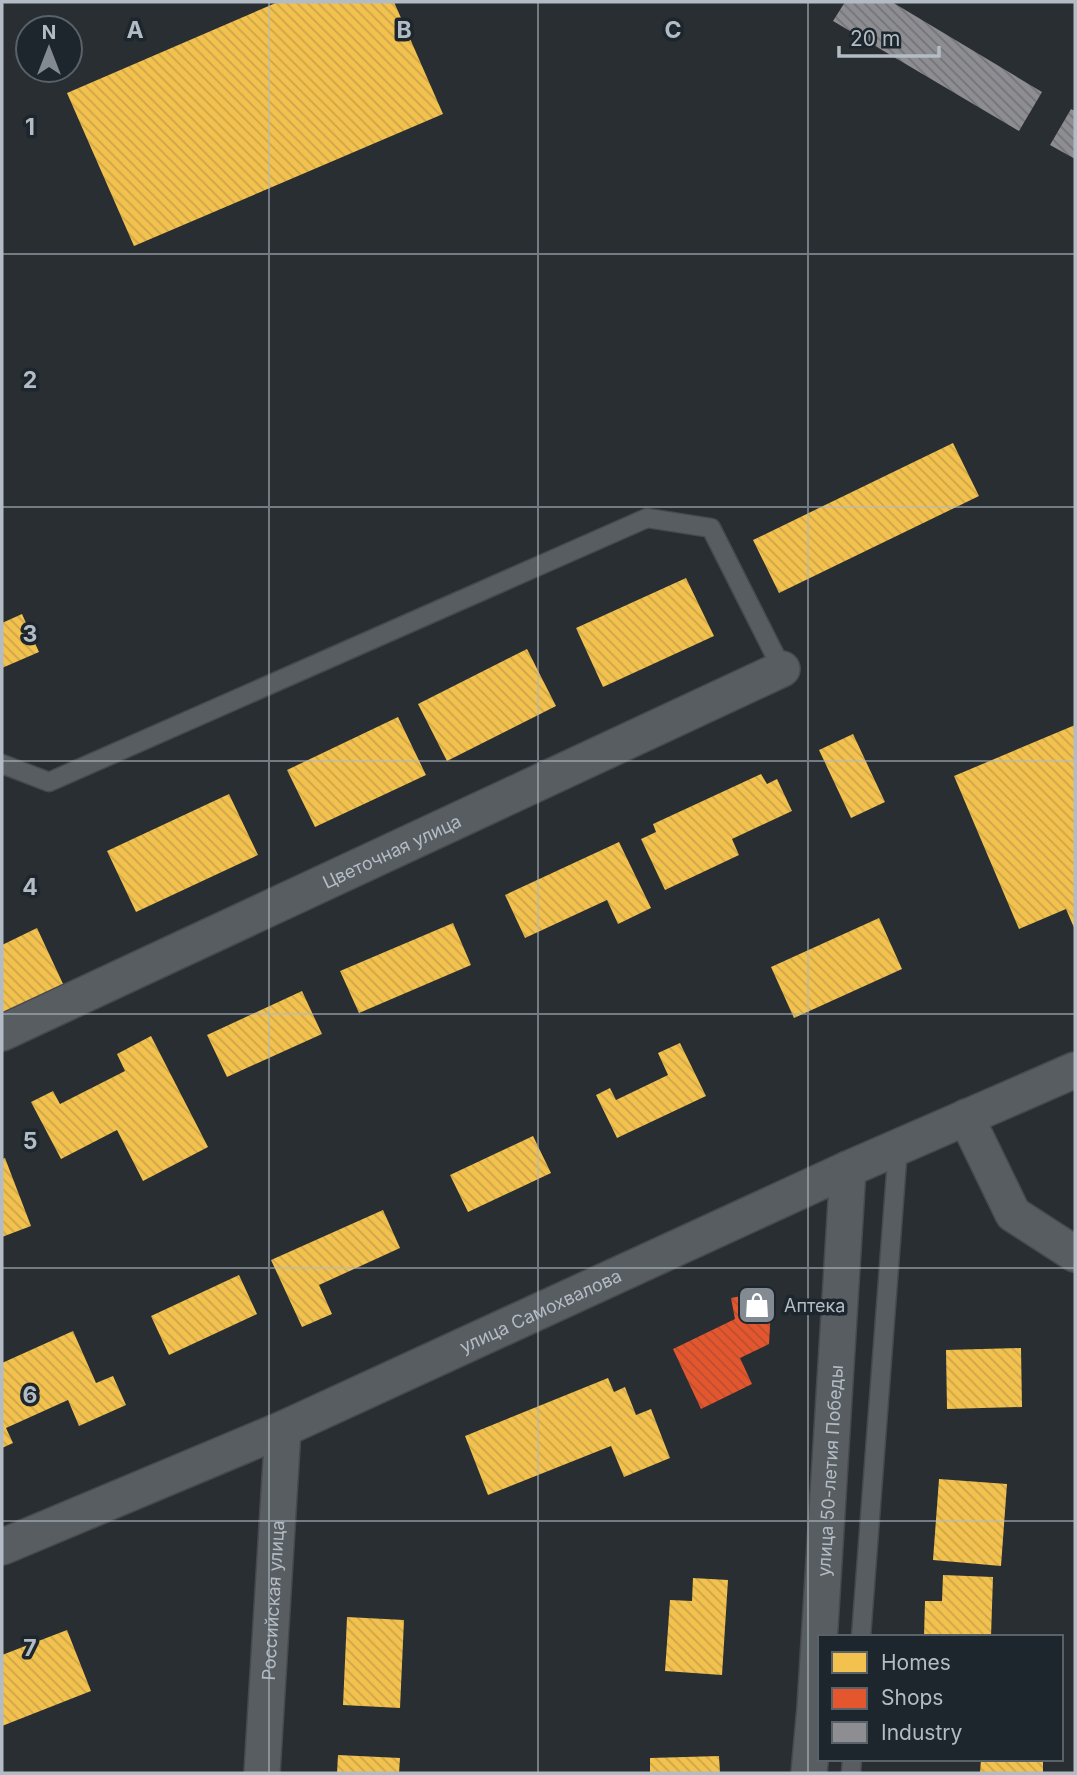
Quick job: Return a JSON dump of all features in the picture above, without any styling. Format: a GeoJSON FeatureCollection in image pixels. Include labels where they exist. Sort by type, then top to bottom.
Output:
{"type":"FeatureCollection","features":[{"type":"Feature","properties":{"kind":"street","name":"Цветочная улица"},"geometry":{"type":"LineString","coordinates":[[2,1033],[782,669]]}},
{"type":"Feature","properties":{"kind":"street","name":"улица Самохвалова"},"geometry":{"type":"LineString","coordinates":[[2,1547],[283,1429],[848,1169],[1075,1070]]}},
{"type":"Feature","properties":{"kind":"street"},"geometry":{"type":"LineString","coordinates":[[966,1116],[1013,1214],[1075,1254]]}},
{"type":"Feature","properties":{"kind":"street","name":"улица 50-летия Победы"},"geometry":{"type":"LineString","coordinates":[[819,1635],[848,1169]]}},
{"type":"Feature","properties":{"kind":"street","name":"Российская улица"},"geometry":{"type":"LineString","coordinates":[[262,1773],[283,1429]]}},
{"type":"Feature","properties":{"kind":"street","name":"улица 50-летия Победы"},"geometry":{"type":"LineString","coordinates":[[809,1773],[818,1659]]}},
{"type":"Feature","properties":{"kind":"lane"},"geometry":{"type":"LineString","coordinates":[[2,764],[48,782],[647,518],[710,528],[782,669]]}},
{"type":"Feature","properties":{"kind":"lane"},"geometry":{"type":"LineString","coordinates":[[861,1635],[898,1147]]}},
{"type":"Feature","properties":{"kind":"building: Homes"},"geometry":{"type":"Polygon","coordinates":[[[278,2],[394,2],[443,114],[134,246],[67,93],[278,2]]]}},
{"type":"Feature","properties":{"kind":"building: Homes"},"geometry":{"type":"Polygon","coordinates":[[[953,443],[979,496],[779,593],[753,540],[953,443]]]}},
{"type":"Feature","properties":{"kind":"building: Homes"},"geometry":{"type":"Polygon","coordinates":[[[686,578],[714,636],[603,687],[576,628],[686,578]]]}},
{"type":"Feature","properties":{"kind":"building: Homes"},"geometry":{"type":"Polygon","coordinates":[[[22,614],[39,652],[2,668],[2,623],[22,614]]]}},
{"type":"Feature","properties":{"kind":"building: Homes"},"geometry":{"type":"Polygon","coordinates":[[[527,649],[556,706],[447,761],[418,704],[527,649]]]}},
{"type":"Feature","properties":{"kind":"building: Homes"},"geometry":{"type":"Polygon","coordinates":[[[398,717],[426,775],[315,827],[287,770],[398,717]]]}},
{"type":"Feature","properties":{"kind":"building: Homes"},"geometry":{"type":"Polygon","coordinates":[[[1075,725],[1075,930],[1066,909],[1019,929],[954,776],[1075,725]]]}},
{"type":"Feature","properties":{"kind":"building: Homes"},"geometry":{"type":"Polygon","coordinates":[[[853,734],[885,802],[851,818],[819,750],[853,734]]]}},
{"type":"Feature","properties":{"kind":"building: Homes"},"geometry":{"type":"Polygon","coordinates":[[[761,774],[767,784],[777,779],[792,811],[732,839],[739,855],[665,890],[641,839],[656,832],[653,824],[761,774]]]}},
{"type":"Feature","properties":{"kind":"building: Homes"},"geometry":{"type":"Polygon","coordinates":[[[229,794],[258,855],[136,912],[107,851],[229,794]]]}},
{"type":"Feature","properties":{"kind":"building: Homes"},"geometry":{"type":"Polygon","coordinates":[[[619,842],[651,908],[618,924],[607,900],[525,938],[505,895],[619,842]]]}},
{"type":"Feature","properties":{"kind":"building: Homes"},"geometry":{"type":"Polygon","coordinates":[[[879,918],[902,969],[794,1018],[771,967],[879,918]]]}},
{"type":"Feature","properties":{"kind":"building: Homes"},"geometry":{"type":"Polygon","coordinates":[[[453,923],[471,965],[359,1013],[340,971],[453,923]]]}},
{"type":"Feature","properties":{"kind":"building: Homes"},"geometry":{"type":"Polygon","coordinates":[[[37,928],[64,986],[2,1015],[2,945],[37,928]]]}},
{"type":"Feature","properties":{"kind":"building: Homes"},"geometry":{"type":"Polygon","coordinates":[[[302,991],[322,1034],[227,1077],[207,1035],[302,991]]]}},
{"type":"Feature","properties":{"kind":"building: Homes"},"geometry":{"type":"Polygon","coordinates":[[[151,1036],[208,1147],[143,1181],[117,1130],[61,1159],[31,1102],[53,1091],[60,1104],[125,1071],[117,1054],[151,1036]]]}},
{"type":"Feature","properties":{"kind":"building: Homes"},"geometry":{"type":"Polygon","coordinates":[[[680,1043],[706,1096],[617,1138],[596,1095],[610,1088],[616,1100],[668,1075],[658,1053],[680,1043]]]}},
{"type":"Feature","properties":{"kind":"building: Homes"},"geometry":{"type":"Polygon","coordinates":[[[533,1136],[551,1173],[468,1212],[450,1175],[533,1136]]]}},
{"type":"Feature","properties":{"kind":"building: Homes"},"geometry":{"type":"Polygon","coordinates":[[[5,1158],[31,1226],[2,1237],[2,1159],[5,1158]]]}},
{"type":"Feature","properties":{"kind":"building: Homes"},"geometry":{"type":"Polygon","coordinates":[[[383,1210],[400,1248],[319,1285],[332,1314],[302,1327],[271,1260],[383,1210]]]}},
{"type":"Feature","properties":{"kind":"building: Homes"},"geometry":{"type":"Polygon","coordinates":[[[239,1275],[257,1314],[169,1355],[151,1316],[239,1275]]]}},
{"type":"Feature","properties":{"kind":"building: Homes"},"geometry":{"type":"Polygon","coordinates":[[[73,1331],[96,1383],[113,1376],[126,1405],[79,1426],[68,1400],[6,1428],[13,1443],[2,1448],[2,1363],[73,1331]]]}},
{"type":"Feature","properties":{"kind":"building: Homes"},"geometry":{"type":"Polygon","coordinates":[[[1021,1348],[1022,1407],[947,1409],[946,1350],[1021,1348]]]}},
{"type":"Feature","properties":{"kind":"building: Homes"},"geometry":{"type":"Polygon","coordinates":[[[608,1378],[614,1392],[625,1387],[636,1415],[651,1409],[670,1458],[624,1477],[611,1446],[488,1495],[465,1436],[608,1378]]]}},
{"type":"Feature","properties":{"kind":"building: Homes"},"geometry":{"type":"Polygon","coordinates":[[[939,1479],[1007,1484],[1001,1566],[933,1560],[939,1479]]]}},
{"type":"Feature","properties":{"kind":"building: Homes"},"geometry":{"type":"Polygon","coordinates":[[[943,1575],[993,1577],[991,1635],[924,1635],[925,1601],[942,1601],[943,1575]]]}},
{"type":"Feature","properties":{"kind":"building: Homes"},"geometry":{"type":"Polygon","coordinates":[[[693,1578],[728,1580],[722,1675],[665,1671],[670,1600],[692,1601],[693,1578]]]}},
{"type":"Feature","properties":{"kind":"building: Homes"},"geometry":{"type":"Polygon","coordinates":[[[347,1617],[404,1620],[400,1708],[343,1705],[347,1617]]]}},
{"type":"Feature","properties":{"kind":"building: Homes"},"geometry":{"type":"Polygon","coordinates":[[[67,1630],[91,1691],[2,1726],[2,1655],[67,1630]]]}},
{"type":"Feature","properties":{"kind":"building: Homes"},"geometry":{"type":"Polygon","coordinates":[[[338,1755],[400,1758],[399,1773],[337,1773],[338,1755]]]}},
{"type":"Feature","properties":{"kind":"building: Homes"},"geometry":{"type":"Polygon","coordinates":[[[719,1756],[720,1773],[650,1773],[650,1758],[719,1756]]]}},
{"type":"Feature","properties":{"kind":"building: Homes"},"geometry":{"type":"Polygon","coordinates":[[[981,1761],[1043,1761],[1043,1773],[980,1773],[981,1761]]]}},
{"type":"Feature","properties":{"kind":"building: Shops"},"geometry":{"type":"Polygon","coordinates":[[[772,1290],[769,1344],[740,1358],[752,1384],[701,1409],[673,1349],[735,1319],[731,1298],[772,1290]]]}},
{"type":"Feature","properties":{"kind":"building: Industry"},"geometry":{"type":"Polygon","coordinates":[[[845,2],[892,2],[1042,92],[1019,131],[833,21],[845,2]]]}},
{"type":"Feature","properties":{"kind":"building: Industry"},"geometry":{"type":"Polygon","coordinates":[[[1071,109],[1075,111],[1075,159],[1050,145],[1071,109]]]}},
{"type":"Feature","properties":{"kind":"place","name":"Аптека"},"geometry":{"type":"Point","coordinates":[757,1305]}}]}
